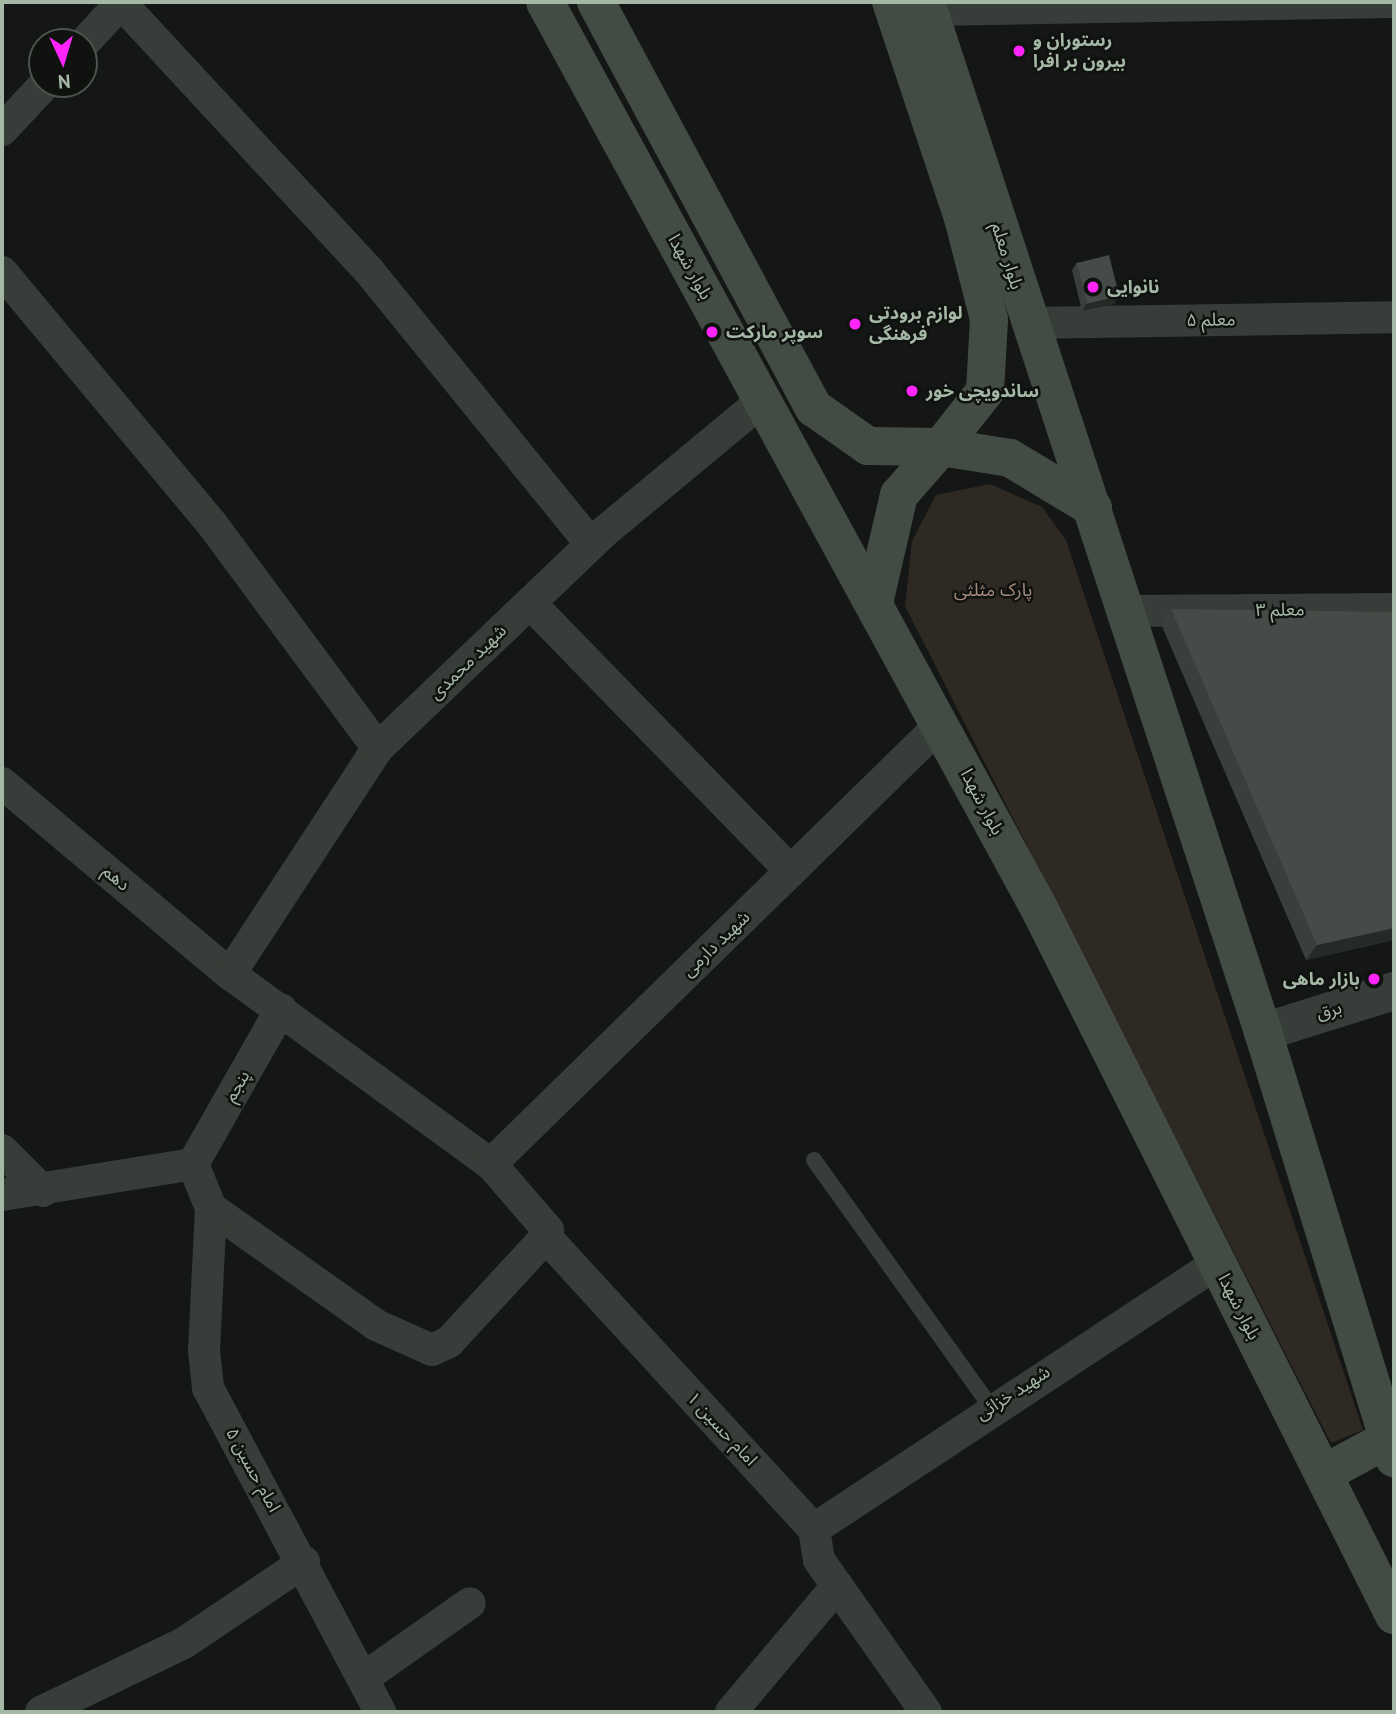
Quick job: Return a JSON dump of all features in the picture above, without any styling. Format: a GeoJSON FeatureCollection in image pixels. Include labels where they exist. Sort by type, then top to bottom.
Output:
{"type":"FeatureCollection","features":[{"type":"Feature","properties":{"kind":"main road","name":"بلوار شهدا"},"geometry":{"type":"LineString","coordinates":[[545,2],[940,725],[1325,1473],[1394,1615]]}},
{"type":"Feature","properties":{"kind":"main road"},"geometry":{"type":"LineString","coordinates":[[596,2],[814,408],[868,446],[941,447],[1010,458],[1093,508],[1124,611],[1263,1032],[1390,1449],[1325,1473]]}},
{"type":"Feature","properties":{"kind":"main road","name":"بلوار معلم"},"geometry":{"type":"LineString","coordinates":[[891,2],[1028,323],[1093,508]]}},
{"type":"Feature","properties":{"kind":"main road","name":"بلوار معلم"},"geometry":{"type":"LineString","coordinates":[[874,603],[899,495],[985,391],[989,319],[971,192],[928,6]]}},
{"type":"Feature","properties":{"kind":"main road"},"geometry":{"type":"LineString","coordinates":[[686,260],[723,239]]}},
{"type":"Feature","properties":{"kind":"street"},"geometry":{"type":"LineString","coordinates":[[98,28],[121,2],[369,271],[591,544]]}},
{"type":"Feature","properties":{"kind":"street"},"geometry":{"type":"LineString","coordinates":[[928,6],[1394,2]]}},
{"type":"Feature","properties":{"kind":"street"},"geometry":{"type":"LineString","coordinates":[[2,130],[32,98]]}},
{"type":"Feature","properties":{"kind":"street"},"geometry":{"type":"LineString","coordinates":[[2,272],[212,524],[378,748]]}},
{"type":"Feature","properties":{"kind":"street","name":"معلم ۵"},"geometry":{"type":"LineString","coordinates":[[1028,323],[1394,317]]}},
{"type":"Feature","properties":{"kind":"street","name":"شهید محمدی"},"geometry":{"type":"LineString","coordinates":[[230,974],[378,748],[591,544],[763,400]]}},
{"type":"Feature","properties":{"kind":"street"},"geometry":{"type":"LineString","coordinates":[[530,603],[791,871]]}},
{"type":"Feature","properties":{"kind":"street","name":"معلم ۳"},"geometry":{"type":"LineString","coordinates":[[1124,611],[1394,609]]}},
{"type":"Feature","properties":{"kind":"street","name":"شهید دارمی"},"geometry":{"type":"LineString","coordinates":[[491,1164],[940,725]]}},
{"type":"Feature","properties":{"kind":"street","name":"دهم"},"geometry":{"type":"LineString","coordinates":[[2,783],[230,974],[491,1164]]}},
{"type":"Feature","properties":{"kind":"street","name":"برق"},"geometry":{"type":"LineString","coordinates":[[1263,1032],[1394,991]]}},
{"type":"Feature","properties":{"kind":"street","name":"پنجم"},"geometry":{"type":"LineString","coordinates":[[193,1164],[281,1009]]}},
{"type":"Feature","properties":{"kind":"street"},"geometry":{"type":"LineString","coordinates":[[2,1150],[43,1191]]}},
{"type":"Feature","properties":{"kind":"street"},"geometry":{"type":"LineString","coordinates":[[2,1195],[43,1191],[193,1164],[211,1208],[376,1325],[432,1350],[449,1342],[546,1237]]}},
{"type":"Feature","properties":{"kind":"street","name":"امام حسین ۱"},"geometry":{"type":"LineString","coordinates":[[491,1164],[548,1230],[546,1237],[814,1529]]}},
{"type":"Feature","properties":{"kind":"street","name":"امام حسین ۵"},"geometry":{"type":"LineString","coordinates":[[211,1208],[204,1350],[208,1388],[304,1562],[365,1677],[380,1712]]}},
{"type":"Feature","properties":{"kind":"street","name":"شهید خزائی"},"geometry":{"type":"LineString","coordinates":[[814,1529],[991,1407],[1217,1263]]}},
{"type":"Feature","properties":{"kind":"street"},"geometry":{"type":"LineString","coordinates":[[814,1529],[819,1560],[926,1712]]}},
{"type":"Feature","properties":{"kind":"street"},"geometry":{"type":"LineString","coordinates":[[41,1712],[184,1643],[304,1562]]}},
{"type":"Feature","properties":{"kind":"street"},"geometry":{"type":"LineString","coordinates":[[731,1712],[837,1586]]}},
{"type":"Feature","properties":{"kind":"street"},"geometry":{"type":"LineString","coordinates":[[365,1677],[470,1603]]}},
{"type":"Feature","properties":{"kind":"lane"},"geometry":{"type":"LineString","coordinates":[[814,1160],[991,1407]]}},
{"type":"Feature","properties":{"kind":"green space","name":"پارک مثلثی"},"geometry":{"type":"Polygon","coordinates":[[[990,484],[1042,507],[1066,540],[1363,1430],[1331,1443],[905,606],[912,541],[936,495],[990,484]]]}},
{"type":"Feature","properties":{"kind":"building","name":"نانوایی"},"geometry":{"type":"Polygon","coordinates":[[[1109,255],[1119,296],[1087,304],[1077,263],[1109,255]]]}},
{"type":"Feature","properties":{"kind":"building"},"geometry":{"type":"Polygon","coordinates":[[[1171,609],[1394,612],[1394,928],[1317,945],[1171,609]]]}},
{"type":"Feature","properties":{"kind":"place","name":"رستوران و بيرون بر افرا"},"geometry":{"type":"Point","coordinates":[1019,51]}},
{"type":"Feature","properties":{"kind":"place","name":"نانوایی"},"geometry":{"type":"Point","coordinates":[1093,287]}},
{"type":"Feature","properties":{"kind":"place","name":"لوازم برودتی فرهنگی"},"geometry":{"type":"Point","coordinates":[855,324]}},
{"type":"Feature","properties":{"kind":"place","name":"سوپر مارکت"},"geometry":{"type":"Point","coordinates":[712,332]}},
{"type":"Feature","properties":{"kind":"place","name":"ساندویچی خور"},"geometry":{"type":"Point","coordinates":[912,391]}},
{"type":"Feature","properties":{"kind":"place","name":"بازار ماهی"},"geometry":{"type":"Point","coordinates":[1374,979]}}]}
